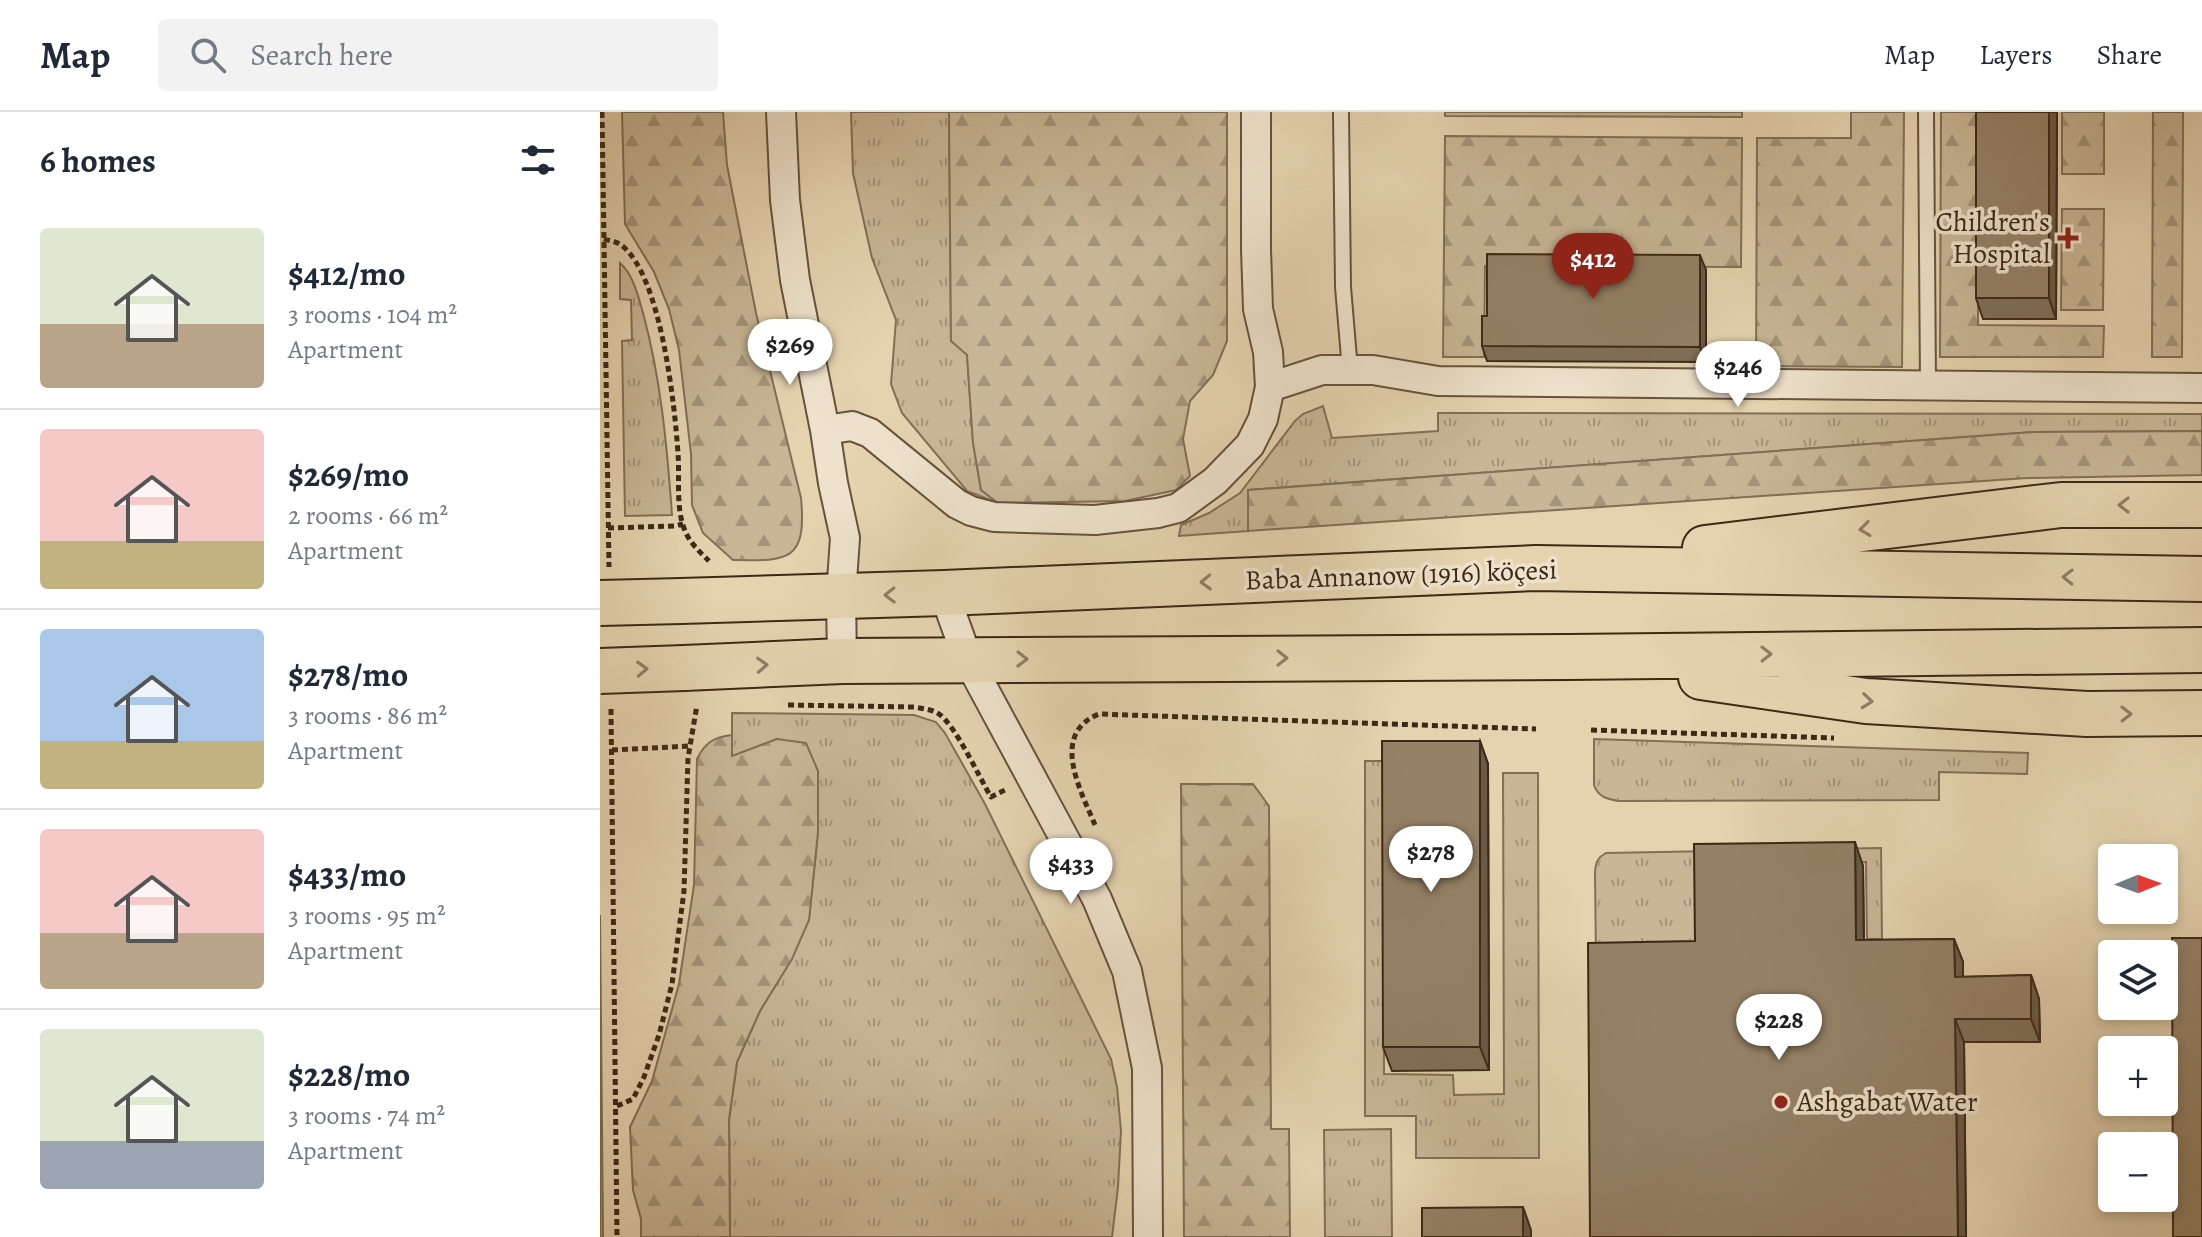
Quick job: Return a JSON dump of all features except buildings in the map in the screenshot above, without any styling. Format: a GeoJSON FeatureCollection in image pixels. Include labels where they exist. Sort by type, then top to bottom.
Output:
{"type":"FeatureCollection","features":[{"type":"Feature","properties":{"kind":"main road"},"geometry":{"type":"LineString","coordinates":[[1536,568],[2061,505],[2202,505]]}},
{"type":"Feature","properties":{"kind":"main road","name":"Baba Annanow (1916) köçesi"},"geometry":{"type":"LineString","coordinates":[[600,603],[944,593],[1536,568],[2202,579]]}},
{"type":"Feature","properties":{"kind":"main road"},"geometry":{"type":"LineString","coordinates":[[600,671],[686,686],[842,661],[2202,650]]}},
{"type":"Feature","properties":{"kind":"main road"},"geometry":{"type":"LineString","coordinates":[[1568,657],[1866,701],[2087,714],[2202,713]]}},
{"type":"Feature","properties":{"kind":"street"},"geometry":{"type":"LineString","coordinates":[[781,112],[785,200],[795,280],[845,538],[841,596],[842,661]]}},
{"type":"Feature","properties":{"kind":"street"},"geometry":{"type":"LineString","coordinates":[[825,430],[852,426],[870,433],[957,504],[994,517],[1095,520],[1158,513],[1178,508],[1215,481],[1250,445],[1263,419],[1270,387],[1268,352],[1258,309],[1256,112]]}},
{"type":"Feature","properties":{"kind":"street"},"geometry":{"type":"LineString","coordinates":[[1270,387],[1322,370],[1373,370],[1438,381],[2202,388]]}},
{"type":"Feature","properties":{"kind":"street"},"geometry":{"type":"LineString","coordinates":[[944,593],[968,660],[1097,899],[1127,971],[1147,1068],[1148,1237]]}},
{"type":"Feature","properties":{"kind":"lane"},"geometry":{"type":"LineString","coordinates":[[1341,112],[1343,287],[1350,370]]}},
{"type":"Feature","properties":{"kind":"lane"},"geometry":{"type":"LineString","coordinates":[[1926,112],[1928,385]]}},
{"type":"Feature","properties":{"kind":"path"},"geometry":{"type":"LineString","coordinates":[[604,239],[618,243],[628,251],[653,301],[666,351],[683,524],[696,548],[717,569]]}},
{"type":"Feature","properties":{"kind":"path"},"geometry":{"type":"LineString","coordinates":[[608,528],[683,524]]}},
{"type":"Feature","properties":{"kind":"path"},"geometry":{"type":"LineString","coordinates":[[617,1106],[633,1099],[644,1077],[672,984],[684,891],[690,746],[697,704],[686,686]]}},
{"type":"Feature","properties":{"kind":"path"},"geometry":{"type":"LineString","coordinates":[[774,705],[914,707],[931,710],[942,716],[952,728],[991,797],[996,794]]}},
{"type":"Feature","properties":{"kind":"path"},"geometry":{"type":"LineString","coordinates":[[1075,778],[1072,743],[1078,729],[1089,718],[1099,714],[1536,729]]}},
{"type":"Feature","properties":{"kind":"path"},"geometry":{"type":"LineString","coordinates":[[1591,730],[1842,738]]}},
{"type":"Feature","properties":{"kind":"path"},"geometry":{"type":"LineString","coordinates":[[612,750],[690,746]]}},
{"type":"Feature","properties":{"kind":"path"},"geometry":{"type":"LineString","coordinates":[[1064,766],[1073,763]]}},
{"type":"Feature","properties":{"kind":"green space"},"geometry":{"type":"Polygon","coordinates":[[[622,112],[723,112],[727,165],[756,313],[801,498],[801,535],[797,546],[780,558],[733,560],[703,533],[692,505],[691,454],[679,350],[669,309],[654,272],[625,224],[622,112]]]}},
{"type":"Feature","properties":{"kind":"green space"},"geometry":{"type":"Polygon","coordinates":[[[851,112],[949,112],[951,340],[967,354],[973,443],[981,490],[998,503],[967,491],[902,413],[891,384],[896,320],[872,258],[853,173],[851,112]]]}},
{"type":"Feature","properties":{"kind":"green space"},"geometry":{"type":"Polygon","coordinates":[[[949,112],[1227,112],[1227,341],[1213,375],[1190,401],[1183,439],[1190,476],[1176,490],[1125,501],[998,503],[981,490],[973,443],[967,355],[951,341],[949,112]]]}},
{"type":"Feature","properties":{"kind":"green space"},"geometry":{"type":"Polygon","coordinates":[[[1445,112],[1742,112],[1742,117],[1445,116],[1445,112]]]}},
{"type":"Feature","properties":{"kind":"green space"},"geometry":{"type":"Polygon","coordinates":[[[1851,112],[1904,112],[1902,367],[1756,366],[1757,138],[1851,138],[1851,112]]]}},
{"type":"Feature","properties":{"kind":"green space"},"geometry":{"type":"Polygon","coordinates":[[[1941,112],[1978,112],[1978,325],[2104,326],[2103,357],[1940,357],[1941,112]]]}},
{"type":"Feature","properties":{"kind":"green space"},"geometry":{"type":"Polygon","coordinates":[[[2062,112],[2104,112],[2104,174],[2062,174],[2062,112]]]}},
{"type":"Feature","properties":{"kind":"green space"},"geometry":{"type":"Polygon","coordinates":[[[2153,112],[2183,112],[2182,357],[2152,357],[2153,112]]]}},
{"type":"Feature","properties":{"kind":"green space"},"geometry":{"type":"Polygon","coordinates":[[[1445,136],[1742,138],[1741,267],[1485,266],[1484,357],[1443,357],[1445,136]]]}},
{"type":"Feature","properties":{"kind":"green space"},"geometry":{"type":"Polygon","coordinates":[[[2062,209],[2104,209],[2103,310],[2061,310],[2062,209]]]}},
{"type":"Feature","properties":{"kind":"green space"},"geometry":{"type":"Polygon","coordinates":[[[620,263],[637,293],[649,338],[659,388],[672,515],[625,516],[622,341],[632,340],[631,300],[620,299],[620,263]]]}},
{"type":"Feature","properties":{"kind":"green space"},"geometry":{"type":"Polygon","coordinates":[[[1323,406],[1332,438],[1438,431],[1438,413],[2202,414],[2202,431],[2033,432],[1249,490],[1248,531],[1179,536],[1181,525],[1209,513],[1240,493],[1295,421],[1323,406]]]}},
{"type":"Feature","properties":{"kind":"green space"},"geometry":{"type":"Polygon","coordinates":[[[2202,431],[2202,475],[2027,478],[1248,531],[1248,490],[2033,432],[2202,431]]]}},
{"type":"Feature","properties":{"kind":"green space"},"geometry":{"type":"Polygon","coordinates":[[[732,713],[914,715],[936,722],[945,733],[985,804],[1111,1059],[1121,1131],[1112,1237],[730,1237],[729,1120],[737,1062],[760,1011],[809,920],[818,832],[818,771],[777,739],[732,757],[732,713]]]}},
{"type":"Feature","properties":{"kind":"green space"},"geometry":{"type":"Polygon","coordinates":[[[732,735],[732,756],[777,739],[806,743],[818,771],[818,832],[809,920],[792,959],[760,1011],[737,1062],[729,1120],[730,1237],[641,1237],[641,1219],[633,1190],[630,1127],[652,1081],[679,984],[694,885],[697,759],[710,742],[732,735]]]}},
{"type":"Feature","properties":{"kind":"green space"},"geometry":{"type":"Polygon","coordinates":[[[1594,739],[2028,753],[2027,774],[1939,772],[1939,800],[1619,801],[1604,797],[1594,785],[1594,739]]]}},
{"type":"Feature","properties":{"kind":"green space"},"geometry":{"type":"Polygon","coordinates":[[[1365,761],[1383,761],[1384,1074],[1453,1075],[1454,1095],[1504,1094],[1503,773],[1538,773],[1539,1158],[1416,1158],[1416,1116],[1365,1116],[1365,761]]]}},
{"type":"Feature","properties":{"kind":"green space"},"geometry":{"type":"Polygon","coordinates":[[[1181,784],[1253,784],[1269,806],[1271,1129],[1289,1129],[1290,1237],[1184,1237],[1181,784]]]}},
{"type":"Feature","properties":{"kind":"green space"},"geometry":{"type":"Polygon","coordinates":[[[1881,848],[1882,939],[1867,939],[1866,862],[1700,864],[1700,960],[1596,961],[1595,872],[1598,861],[1606,853],[1881,848]]]}},
{"type":"Feature","properties":{"kind":"green space"},"geometry":{"type":"Polygon","coordinates":[[[1391,1129],[1392,1237],[1325,1237],[1324,1130],[1391,1129]]]}},
{"type":"Feature","properties":{"kind":"water"},"geometry":{"type":"Polygon","coordinates":[[[600,915],[603,1237],[600,1237],[600,915]]]}},
{"type":"Feature","properties":{"kind":"place","name":"Children's Hospital"},"geometry":{"type":"Point","coordinates":[2068,238]}},
{"type":"Feature","properties":{"kind":"place","name":"Ashgabat Water"},"geometry":{"type":"Point","coordinates":[1781,1102]}}]}
